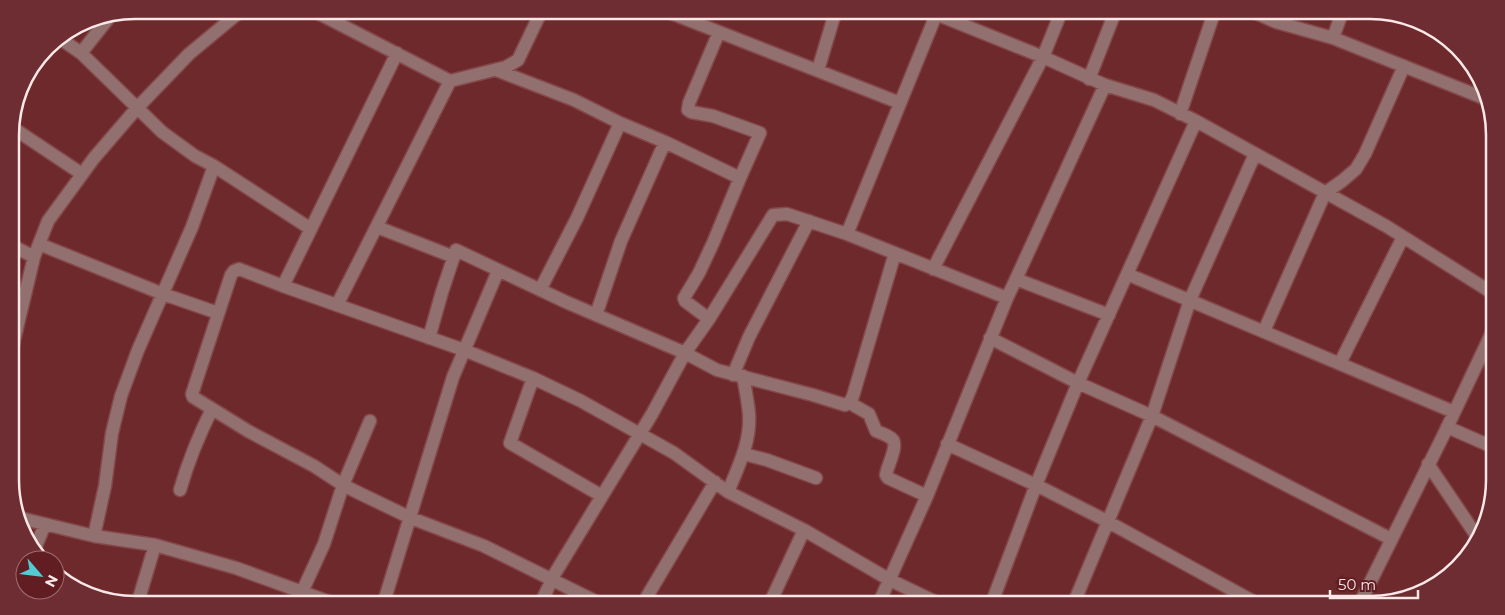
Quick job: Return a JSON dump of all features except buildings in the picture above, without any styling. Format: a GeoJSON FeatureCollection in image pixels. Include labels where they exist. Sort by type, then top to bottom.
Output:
{"type":"FeatureCollection","features":[{"type":"Feature","properties":{"kind":"street"},"geometry":{"type":"LineString","coordinates":[[19,317],[38,244],[48,222],[82,174],[136,108],[189,54],[230,19]]}},
{"type":"Feature","properties":{"kind":"street"},"geometry":{"type":"LineString","coordinates":[[330,19],[450,81],[506,67],[518,60],[538,19]]}},
{"type":"Feature","properties":{"kind":"street"},"geometry":{"type":"LineString","coordinates":[[686,19],[900,103]]}},
{"type":"Feature","properties":{"kind":"street"},"geometry":{"type":"LineString","coordinates":[[818,70],[833,19]]}},
{"type":"Feature","properties":{"kind":"street"},"geometry":{"type":"LineString","coordinates":[[847,234],[900,103],[930,19]]}},
{"type":"Feature","properties":{"kind":"street"},"geometry":{"type":"LineString","coordinates":[[952,19],[1043,57],[1089,79],[1154,100],[1196,121],[1403,237],[1486,289]]}},
{"type":"Feature","properties":{"kind":"street"},"geometry":{"type":"LineString","coordinates":[[933,269],[1043,57],[1058,19]]}},
{"type":"Feature","properties":{"kind":"street"},"geometry":{"type":"LineString","coordinates":[[1089,79],[1112,19]]}},
{"type":"Feature","properties":{"kind":"street"},"geometry":{"type":"LineString","coordinates":[[1180,114],[1212,19]]}},
{"type":"Feature","properties":{"kind":"street"},"geometry":{"type":"LineString","coordinates":[[1269,19],[1334,38],[1480,96]]}},
{"type":"Feature","properties":{"kind":"street"},"geometry":{"type":"LineString","coordinates":[[1334,38],[1340,19]]}},
{"type":"Feature","properties":{"kind":"street"},"geometry":{"type":"LineString","coordinates":[[81,53],[104,23]]}},
{"type":"Feature","properties":{"kind":"street"},"geometry":{"type":"LineString","coordinates":[[709,319],[685,301],[684,298],[699,273],[713,243],[760,133],[713,116],[688,110],[689,103],[718,32]]}},
{"type":"Feature","properties":{"kind":"street"},"geometry":{"type":"LineString","coordinates":[[64,42],[81,53],[162,132],[195,156],[214,166],[311,229]]}},
{"type":"Feature","properties":{"kind":"street"},"geometry":{"type":"LineString","coordinates":[[283,286],[397,53]]}},
{"type":"Feature","properties":{"kind":"street"},"geometry":{"type":"LineString","coordinates":[[1264,331],[1325,193],[1342,182],[1356,169],[1365,154],[1404,66]]}},
{"type":"Feature","properties":{"kind":"street"},"geometry":{"type":"LineString","coordinates":[[496,70],[574,100],[740,178]]}},
{"type":"Feature","properties":{"kind":"street"},"geometry":{"type":"LineString","coordinates":[[337,305],[450,81]]}},
{"type":"Feature","properties":{"kind":"street"},"geometry":{"type":"LineString","coordinates":[[882,596],[927,496],[1006,298],[1105,85]]}},
{"type":"Feature","properties":{"kind":"street"},"geometry":{"type":"LineString","coordinates":[[994,596],[1036,485],[1078,383],[1196,121]]}},
{"type":"Feature","properties":{"kind":"street"},"geometry":{"type":"LineString","coordinates":[[540,290],[577,218],[620,123]]}},
{"type":"Feature","properties":{"kind":"street"},"geometry":{"type":"LineString","coordinates":[[19,132],[82,174]]}},
{"type":"Feature","properties":{"kind":"street"},"geometry":{"type":"LineString","coordinates":[[596,315],[621,241],[665,142]]}},
{"type":"Feature","properties":{"kind":"street"},"geometry":{"type":"LineString","coordinates":[[1078,596],[1152,416],[1190,300],[1255,154]]}},
{"type":"Feature","properties":{"kind":"street"},"geometry":{"type":"LineString","coordinates":[[94,536],[105,486],[112,433],[121,396],[138,350],[192,227],[214,166]]}},
{"type":"Feature","properties":{"kind":"street"},"geometry":{"type":"LineString","coordinates":[[544,596],[552,580],[652,414],[685,353],[709,319],[773,216],[787,214],[847,234],[1006,298]]}},
{"type":"Feature","properties":{"kind":"street"},"geometry":{"type":"LineString","coordinates":[[728,492],[744,454],[748,434],[749,414],[738,375],[749,337],[809,221]]}},
{"type":"Feature","properties":{"kind":"street"},"geometry":{"type":"LineString","coordinates":[[377,226],[454,257]]}},
{"type":"Feature","properties":{"kind":"street"},"geometry":{"type":"LineString","coordinates":[[1340,363],[1403,237]]}},
{"type":"Feature","properties":{"kind":"street"},"geometry":{"type":"LineString","coordinates":[[38,244],[163,294],[218,313]]}},
{"type":"Feature","properties":{"kind":"street"},"geometry":{"type":"LineString","coordinates":[[19,250],[34,257]]}},
{"type":"Feature","properties":{"kind":"street"},"geometry":{"type":"LineString","coordinates":[[429,338],[456,250],[540,290],[685,353],[717,370],[844,405],[850,402],[895,253]]}},
{"type":"Feature","properties":{"kind":"street"},"geometry":{"type":"LineString","coordinates":[[584,596],[484,546],[411,518],[343,485],[314,466],[248,431],[193,396],[192,394],[218,313],[234,271],[239,269],[464,350],[533,378],[582,401],[674,452],[728,492],[804,530],[890,580],[923,596]]}},
{"type":"Feature","properties":{"kind":"street"},"geometry":{"type":"LineString","coordinates":[[386,596],[453,377],[498,270]]}},
{"type":"Feature","properties":{"kind":"street"},"geometry":{"type":"LineString","coordinates":[[1128,274],[1454,412]]}},
{"type":"Feature","properties":{"kind":"street"},"geometry":{"type":"LineString","coordinates":[[1016,278],[1109,315]]}},
{"type":"Feature","properties":{"kind":"street"},"geometry":{"type":"LineString","coordinates":[[990,338],[1078,383],[1152,416],[1391,539]]}},
{"type":"Feature","properties":{"kind":"street"},"geometry":{"type":"LineString","coordinates":[[1363,596],[1486,343]]}},
{"type":"Feature","properties":{"kind":"street"},"geometry":{"type":"LineString","coordinates":[[533,378],[510,443],[602,496]]}},
{"type":"Feature","properties":{"kind":"street"},"geometry":{"type":"LineString","coordinates":[[850,402],[869,414],[876,431],[892,439],[894,449],[886,475],[888,478],[927,496]]}},
{"type":"Feature","properties":{"kind":"street"},"geometry":{"type":"LineString","coordinates":[[180,490],[197,439],[212,408]]}},
{"type":"Feature","properties":{"kind":"street"},"geometry":{"type":"LineString","coordinates":[[302,592],[324,544],[343,485],[370,422]]}},
{"type":"Feature","properties":{"kind":"street"},"geometry":{"type":"LineString","coordinates":[[1447,427],[1486,444]]}},
{"type":"Feature","properties":{"kind":"street"},"geometry":{"type":"LineString","coordinates":[[947,444],[1036,485],[1243,596]]}},
{"type":"Feature","properties":{"kind":"street"},"geometry":{"type":"LineString","coordinates":[[744,454],[767,460],[816,478]]}},
{"type":"Feature","properties":{"kind":"street"},"geometry":{"type":"LineString","coordinates":[[1428,464],[1474,532]]}},
{"type":"Feature","properties":{"kind":"street"},"geometry":{"type":"LineString","coordinates":[[647,596],[715,482]]}},
{"type":"Feature","properties":{"kind":"street"},"geometry":{"type":"LineString","coordinates":[[26,519],[94,536],[156,545],[236,568],[313,596]]}},
{"type":"Feature","properties":{"kind":"street"},"geometry":{"type":"LineString","coordinates":[[37,543],[45,524]]}},
{"type":"Feature","properties":{"kind":"street"},"geometry":{"type":"LineString","coordinates":[[773,596],[804,530]]}},
{"type":"Feature","properties":{"kind":"street"},"geometry":{"type":"LineString","coordinates":[[139,596],[156,545]]}}]}
